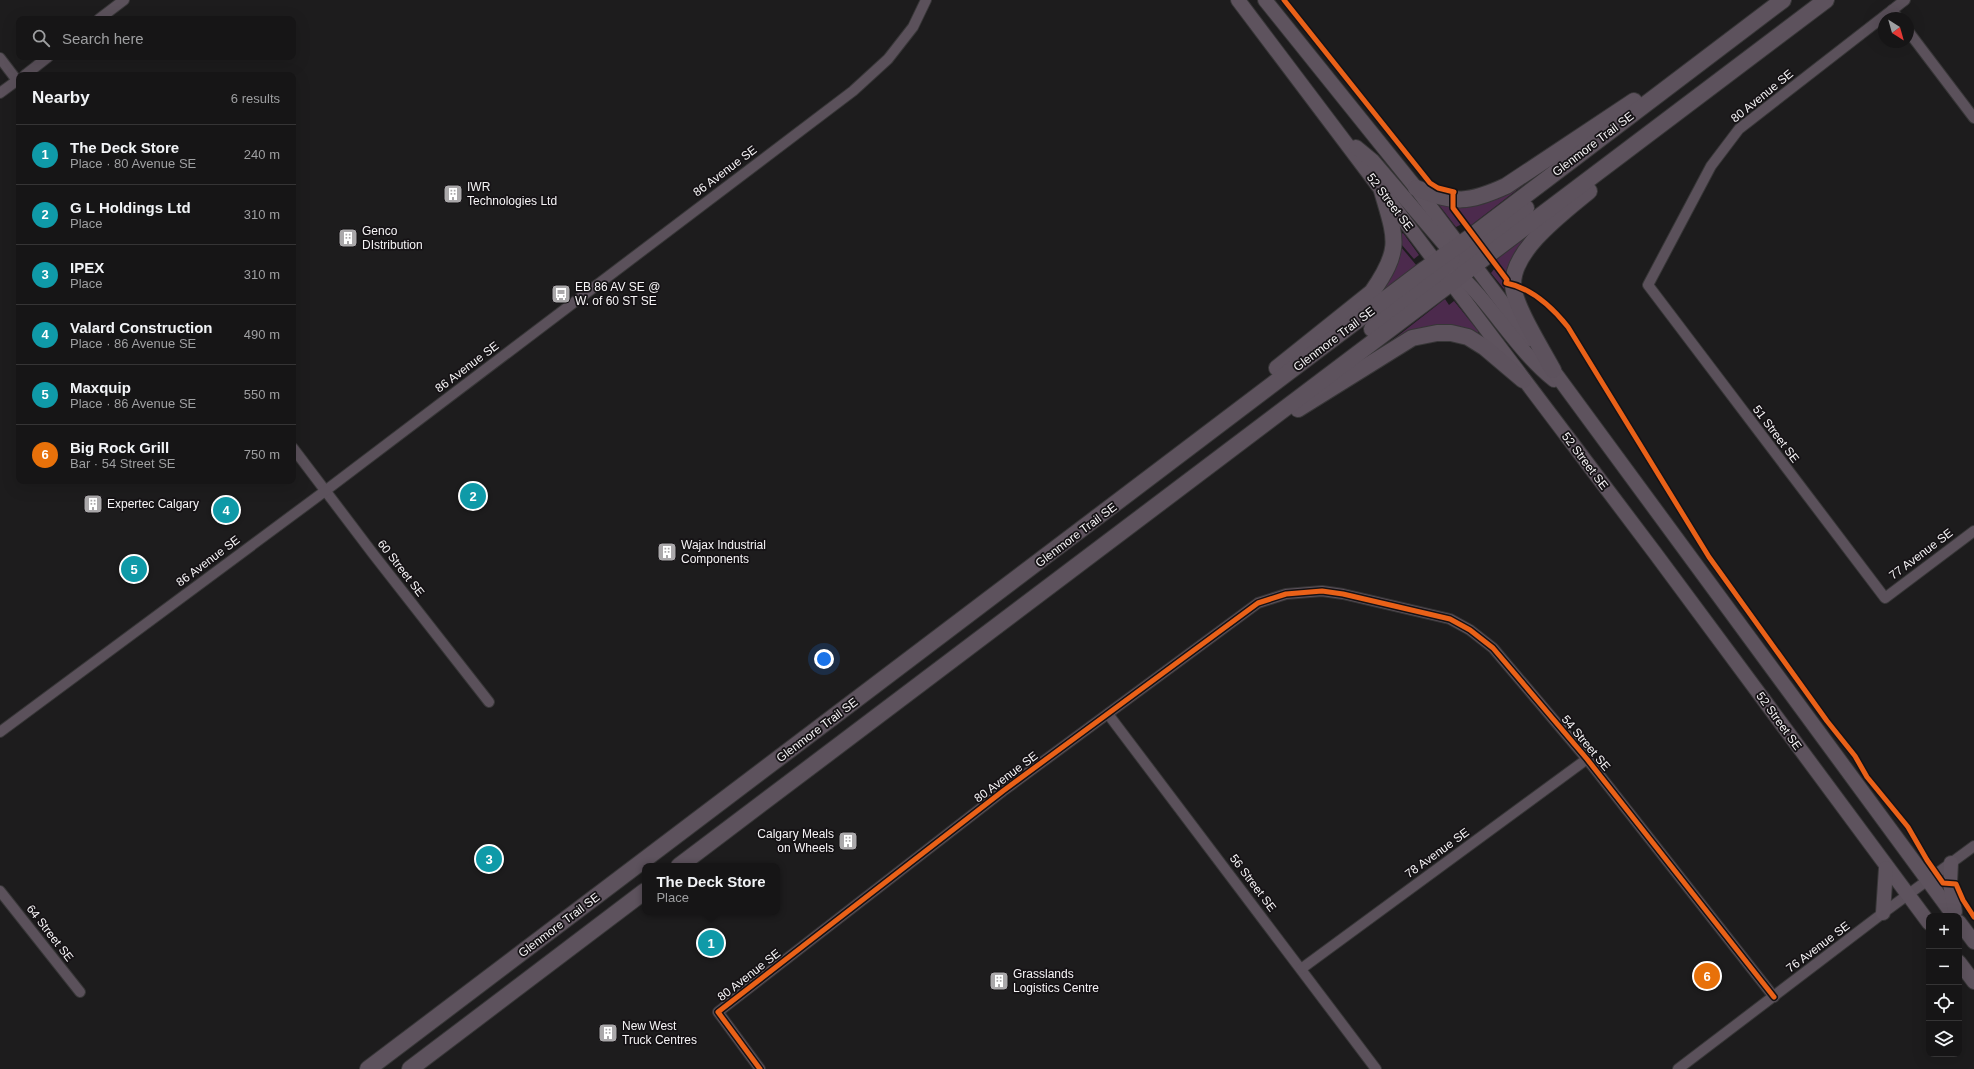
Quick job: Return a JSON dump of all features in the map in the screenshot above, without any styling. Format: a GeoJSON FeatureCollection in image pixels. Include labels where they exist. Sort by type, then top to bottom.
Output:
{"type":"FeatureCollection","features":[{"type":"Feature","properties":{"kind":"main road","name":"52 Street SE"},"geometry":{"type":"LineString","coordinates":[[1238,0],[1382,191],[1455,263],[1553,370],[1953,913]]}},
{"type":"Feature","properties":{"kind":"main road","name":"52 Street SE"},"geometry":{"type":"LineString","coordinates":[[1265,0],[1416,188],[1455,263],[1523,380],[1655,554],[1926,920]]}},
{"type":"Feature","properties":{"kind":"main road","name":"Glenmore Trail SE"},"geometry":{"type":"LineString","coordinates":[[682,863],[1329,374],[1455,263],[1670,86],[1783,0]]}},
{"type":"Feature","properties":{"kind":"main road","name":"Glenmore Trail SE"},"geometry":{"type":"LineString","coordinates":[[368,1069],[1177,458],[1455,263],[1705,91],[1826,0]]}},
{"type":"Feature","properties":{"kind":"main road"},"geometry":{"type":"LineString","coordinates":[[1416,188],[1437,196],[1470,200],[1506,186],[1659,84],[1725,44]]}},
{"type":"Feature","properties":{"kind":"main road"},"geometry":{"type":"LineString","coordinates":[[1553,370],[1516,297],[1513,285],[1517,267],[1537,237],[1576,202],[1654,137],[1705,91]]}},
{"type":"Feature","properties":{"kind":"main road"},"geometry":{"type":"LineString","coordinates":[[1341,135],[1373,161],[1537,366],[1569,392]]}},
{"type":"Feature","properties":{"kind":"main road"},"geometry":{"type":"LineString","coordinates":[[1177,458],[1191,438],[1372,292],[1391,261],[1394,244],[1392,226],[1382,191]]}},
{"type":"Feature","properties":{"kind":"main road"},"geometry":{"type":"LineString","coordinates":[[1241,441],[1263,432],[1365,366],[1412,338],[1437,333],[1451,333],[1468,337],[1484,347],[1523,380]]}},
{"type":"Feature","properties":{"kind":"main road"},"geometry":{"type":"LineString","coordinates":[[1951,863],[1951,895],[1954,913]]}},
{"type":"Feature","properties":{"kind":"main road"},"geometry":{"type":"LineString","coordinates":[[1883,913],[1886,868]]}},
{"type":"Feature","properties":{"kind":"main road","name":"Glenmore Trail SE"},"geometry":{"type":"LineString","coordinates":[[410,1069],[642,893]]}},
{"type":"Feature","properties":{"kind":"main road"},"geometry":{"type":"LineString","coordinates":[[1962,926],[1974,942]]}},
{"type":"Feature","properties":{"kind":"main road"},"geometry":{"type":"LineString","coordinates":[[1962,966],[1974,982]]}},
{"type":"Feature","properties":{"kind":"street"},"geometry":{"type":"LineString","coordinates":[[103,16],[124,0]]}},
{"type":"Feature","properties":{"kind":"street","name":"86 Avenue SE"},"geometry":{"type":"LineString","coordinates":[[0,732],[325,491],[852,91],[888,59],[913,27],[926,0]]}},
{"type":"Feature","properties":{"kind":"street","name":"80 Avenue SE"},"geometry":{"type":"LineString","coordinates":[[1896,12],[1905,0]]}},
{"type":"Feature","properties":{"kind":"street","name":"80 Avenue SE"},"geometry":{"type":"LineString","coordinates":[[1648,285],[1711,166],[1740,129],[1878,27]]}},
{"type":"Feature","properties":{"kind":"street"},"geometry":{"type":"LineString","coordinates":[[1914,39],[1974,118]]}},
{"type":"Feature","properties":{"kind":"street"},"geometry":{"type":"LineString","coordinates":[[0,58],[16,76]]}},
{"type":"Feature","properties":{"kind":"street"},"geometry":{"type":"LineString","coordinates":[[30,72],[44,60]]}},
{"type":"Feature","properties":{"kind":"street"},"geometry":{"type":"LineString","coordinates":[[0,93],[16,83]]}},
{"type":"Feature","properties":{"kind":"street","name":"51 Street SE"},"geometry":{"type":"LineString","coordinates":[[1648,285],[1884,598]]}},
{"type":"Feature","properties":{"kind":"street","name":"60 Street SE"},"geometry":{"type":"LineString","coordinates":[[296,452],[490,702]]}},
{"type":"Feature","properties":{"kind":"street","name":"77 Avenue SE"},"geometry":{"type":"LineString","coordinates":[[1884,598],[1974,530]]}},
{"type":"Feature","properties":{"kind":"street","name":"80 Avenue SE"},"geometry":{"type":"LineString","coordinates":[[760,1069],[718,1012],[1004,791],[1258,603],[1286,594],[1322,591]]}},
{"type":"Feature","properties":{"kind":"street","name":"54 Street SE"},"geometry":{"type":"LineString","coordinates":[[1322,591],[1343,594],[1450,619],[1470,630],[1493,648],[1588,759],[1774,997]]}},
{"type":"Feature","properties":{"kind":"street","name":"56 Street SE"},"geometry":{"type":"LineString","coordinates":[[1108,714],[1376,1069]]}},
{"type":"Feature","properties":{"kind":"street","name":"78 Avenue SE"},"geometry":{"type":"LineString","coordinates":[[1301,969],[1588,759]]}},
{"type":"Feature","properties":{"kind":"street","name":"76 Avenue SE"},"geometry":{"type":"LineString","coordinates":[[1678,1069],[1883,913],[1974,846]]}},
{"type":"Feature","properties":{"kind":"street","name":"64 Street SE"},"geometry":{"type":"LineString","coordinates":[[0,891],[80,992]]}},
{"type":"Feature","properties":{"kind":"shaded area"},"geometry":{"type":"Polygon","coordinates":[[[1528,177],[1530,180],[1470,226],[1468,226],[1455,208],[1455,206],[1528,177]]]}},
{"type":"Feature","properties":{"kind":"shaded area"},"geometry":{"type":"Polygon","coordinates":[[[1436,201],[1451,205],[1451,210],[1462,224],[1456,227],[1436,201]]]}},
{"type":"Feature","properties":{"kind":"shaded area"},"geometry":{"type":"Polygon","coordinates":[[[1403,233],[1419,255],[1414,259],[1401,244],[1399,236],[1403,233]]]}},
{"type":"Feature","properties":{"kind":"shaded area"},"geometry":{"type":"Polygon","coordinates":[[[1527,236],[1530,239],[1508,279],[1496,260],[1527,236]]]}},
{"type":"Feature","properties":{"kind":"shaded area"},"geometry":{"type":"Polygon","coordinates":[[[1401,247],[1417,266],[1379,296],[1401,247]]]}},
{"type":"Feature","properties":{"kind":"shaded area"},"geometry":{"type":"Polygon","coordinates":[[[1495,268],[1505,281],[1504,289],[1491,273],[1495,268]]]}},
{"type":"Feature","properties":{"kind":"shaded area"},"geometry":{"type":"Polygon","coordinates":[[[1445,299],[1449,305],[1454,301],[1479,332],[1475,335],[1391,344],[1390,342],[1445,299]]]}},
{"type":"Feature","properties":{"kind":"cycle path"},"geometry":{"type":"LineString","coordinates":[[1284,0],[1430,183],[1438,188],[1454,192]]}},
{"type":"Feature","properties":{"kind":"cycle path"},"geometry":{"type":"LineString","coordinates":[[1453,194],[1453,208],[1507,280],[1506,283],[1524,289],[1541,299],[1568,327],[1709,557],[1827,721],[1855,756],[1867,777],[1908,827],[1927,860],[1943,883],[1956,884],[1963,900],[1974,917]]}},
{"type":"Feature","properties":{"kind":"cycle path"},"geometry":{"type":"LineString","coordinates":[[760,1069],[718,1012],[1003,791],[1258,603],[1286,594],[1322,591],[1343,594],[1450,619],[1470,630],[1493,648],[1587,759],[1774,997]]}},
{"type":"Feature","properties":{"kind":"place","name":"IWR Technologies Ltd"},"geometry":{"type":"Point","coordinates":[453,194]}},
{"type":"Feature","properties":{"kind":"place","name":"Genco DIstribution"},"geometry":{"type":"Point","coordinates":[348,238]}},
{"type":"Feature","properties":{"kind":"place","name":"EB 86 AV SE @ W. of 60 ST SE"},"geometry":{"type":"Point","coordinates":[561,294]}},
{"type":"Feature","properties":{"kind":"place","name":"G L Holdings Ltd"},"geometry":{"type":"Point","coordinates":[473,496]}},
{"type":"Feature","properties":{"kind":"place","name":"Expertec Calgary"},"geometry":{"type":"Point","coordinates":[93,504]}},
{"type":"Feature","properties":{"kind":"place","name":"Valard Construction"},"geometry":{"type":"Point","coordinates":[226,510]}},
{"type":"Feature","properties":{"kind":"place","name":"Wajax Industrial Components"},"geometry":{"type":"Point","coordinates":[667,552]}},
{"type":"Feature","properties":{"kind":"place","name":"Maxquip"},"geometry":{"type":"Point","coordinates":[134,569]}},
{"type":"Feature","properties":{"kind":"place","name":"Calgary Meals on Wheels"},"geometry":{"type":"Point","coordinates":[848,841]}},
{"type":"Feature","properties":{"kind":"place","name":"IPEX"},"geometry":{"type":"Point","coordinates":[489,859]}},
{"type":"Feature","properties":{"kind":"place","name":"The Deck Store"},"geometry":{"type":"Point","coordinates":[711,943]}},
{"type":"Feature","properties":{"kind":"place","name":"Big Rock Grill"},"geometry":{"type":"Point","coordinates":[1707,976]}},
{"type":"Feature","properties":{"kind":"place","name":"Grasslands Logistics Centre"},"geometry":{"type":"Point","coordinates":[999,981]}},
{"type":"Feature","properties":{"kind":"place","name":"New West Truck Centres"},"geometry":{"type":"Point","coordinates":[608,1033]}}]}
